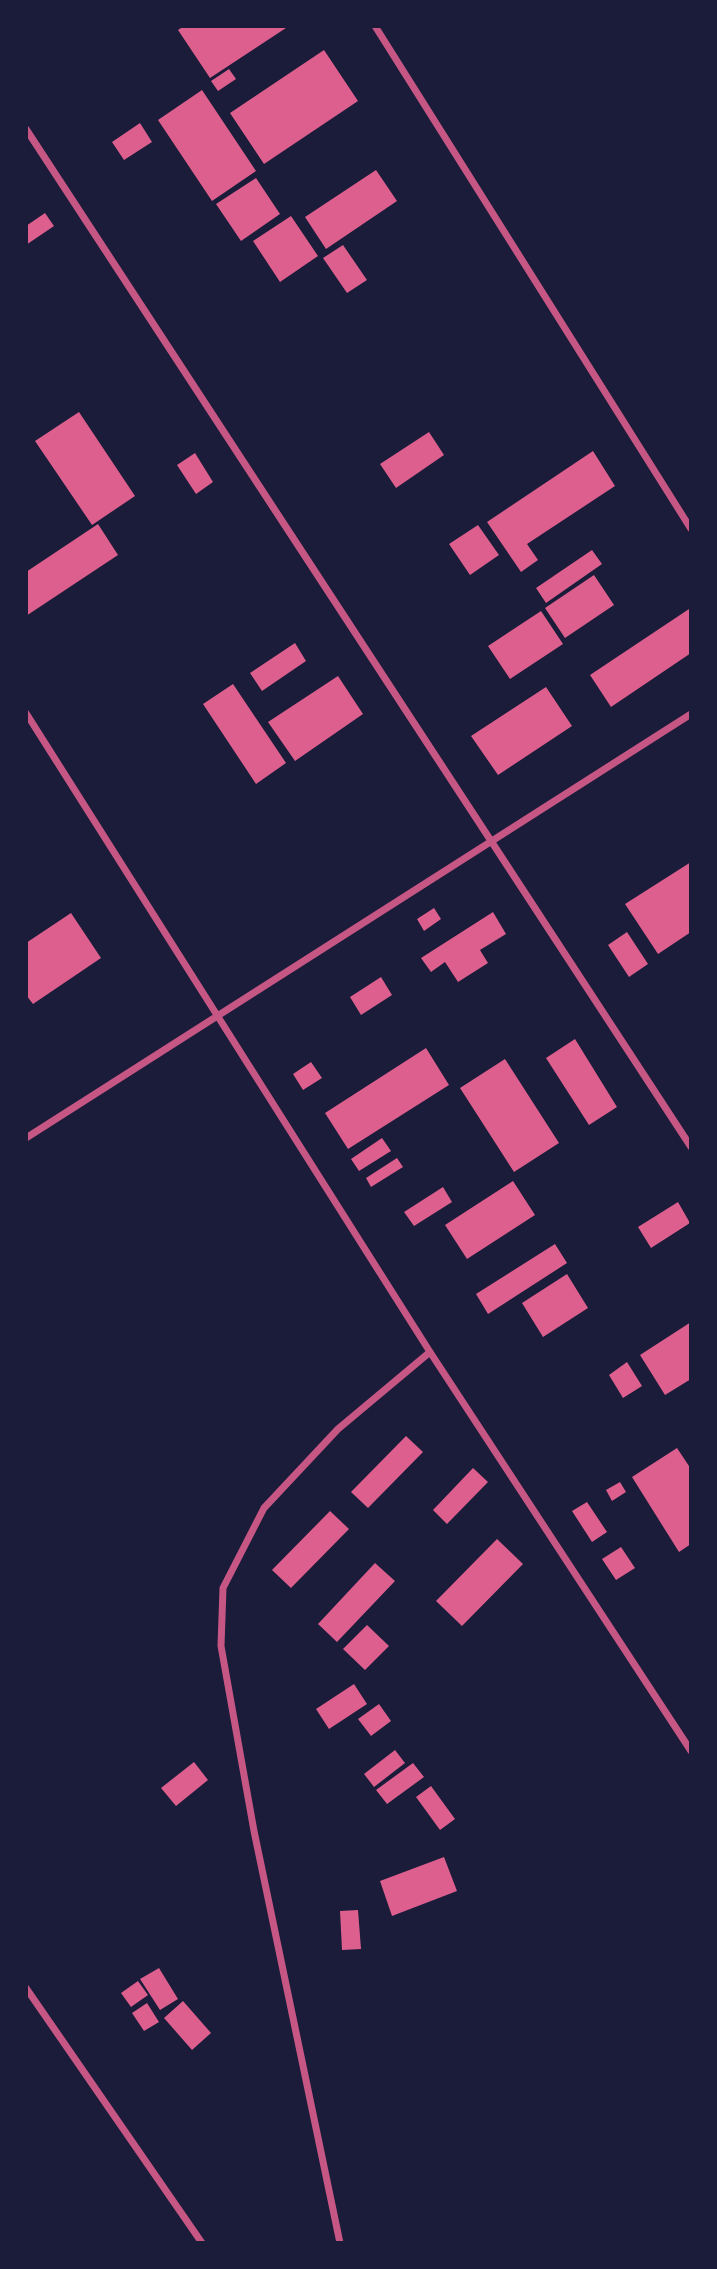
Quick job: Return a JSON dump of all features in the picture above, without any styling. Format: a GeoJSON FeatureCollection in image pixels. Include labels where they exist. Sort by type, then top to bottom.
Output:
{"type":"FeatureCollection","features":[{"type":"Feature","properties":{"kind":"street"},"geometry":{"type":"LineString","coordinates":[[375,26],[691,529]]}},
{"type":"Feature","properties":{"kind":"street"},"geometry":{"type":"LineString","coordinates":[[26,129],[691,1147]]}},
{"type":"Feature","properties":{"kind":"street"},"geometry":{"type":"LineString","coordinates":[[26,713],[430,1352],[691,1751]]}},
{"type":"Feature","properties":{"kind":"street"},"geometry":{"type":"LineString","coordinates":[[26,1139],[691,714]]}},
{"type":"Feature","properties":{"kind":"street"},"geometry":{"type":"LineString","coordinates":[[340,2243],[254,1831],[221,1646],[223,1588],[264,1508],[338,1429],[430,1352]]}},
{"type":"Feature","properties":{"kind":"street"},"geometry":{"type":"LineString","coordinates":[[26,1988],[202,2243]]}},
{"type":"Feature","properties":{"kind":"building"},"geometry":{"type":"Polygon","coordinates":[[[184,26],[289,26],[210,78],[178,30],[184,26]]]}},
{"type":"Feature","properties":{"kind":"building"},"geometry":{"type":"Polygon","coordinates":[[[324,50],[358,101],[264,164],[230,113],[324,50]]]}},
{"type":"Feature","properties":{"kind":"building"},"geometry":{"type":"Polygon","coordinates":[[[229,69],[236,79],[218,91],[211,81],[229,69]]]}},
{"type":"Feature","properties":{"kind":"building"},"geometry":{"type":"Polygon","coordinates":[[[202,90],[256,171],[212,201],[158,120],[202,90]]]}},
{"type":"Feature","properties":{"kind":"building"},"geometry":{"type":"Polygon","coordinates":[[[140,123],[152,142],[124,160],[112,142],[140,123]]]}},
{"type":"Feature","properties":{"kind":"building"},"geometry":{"type":"Polygon","coordinates":[[[376,170],[397,201],[326,249],[305,217],[376,170]]]}},
{"type":"Feature","properties":{"kind":"building"},"geometry":{"type":"Polygon","coordinates":[[[256,178],[280,214],[241,241],[216,204],[256,178]]]}},
{"type":"Feature","properties":{"kind":"building"},"geometry":{"type":"Polygon","coordinates":[[[45,213],[54,226],[26,245],[26,226],[45,213]]]}},
{"type":"Feature","properties":{"kind":"building"},"geometry":{"type":"Polygon","coordinates":[[[291,216],[318,256],[280,282],[253,241],[291,216]]]}},
{"type":"Feature","properties":{"kind":"building"},"geometry":{"type":"Polygon","coordinates":[[[343,245],[367,280],[347,293],[323,258],[343,245]]]}},
{"type":"Feature","properties":{"kind":"building"},"geometry":{"type":"Polygon","coordinates":[[[79,412],[135,496],[92,525],[35,441],[79,412]]]}},
{"type":"Feature","properties":{"kind":"building"},"geometry":{"type":"Polygon","coordinates":[[[429,432],[444,455],[396,488],[380,464],[429,432]]]}},
{"type":"Feature","properties":{"kind":"building"},"geometry":{"type":"Polygon","coordinates":[[[593,451],[615,486],[527,544],[538,560],[521,572],[487,522],[593,451]]]}},
{"type":"Feature","properties":{"kind":"building"},"geometry":{"type":"Polygon","coordinates":[[[195,453],[213,482],[196,494],[177,465],[195,453]]]}},
{"type":"Feature","properties":{"kind":"building"},"geometry":{"type":"Polygon","coordinates":[[[98,524],[118,555],[26,616],[26,572],[98,524]]]}},
{"type":"Feature","properties":{"kind":"building"},"geometry":{"type":"Polygon","coordinates":[[[478,525],[499,555],[470,575],[449,544],[478,525]]]}},
{"type":"Feature","properties":{"kind":"building"},"geometry":{"type":"Polygon","coordinates":[[[592,550],[602,564],[546,603],[536,588],[592,550]]]}},
{"type":"Feature","properties":{"kind":"building"},"geometry":{"type":"Polygon","coordinates":[[[594,575],[614,605],[565,638],[545,608],[594,575]]]}},
{"type":"Feature","properties":{"kind":"building"},"geometry":{"type":"Polygon","coordinates":[[[689,609],[691,653],[611,707],[590,675],[689,609]]]}},
{"type":"Feature","properties":{"kind":"building"},"geometry":{"type":"Polygon","coordinates":[[[541,611],[563,644],[510,679],[488,646],[541,611]]]}},
{"type":"Feature","properties":{"kind":"building"},"geometry":{"type":"Polygon","coordinates":[[[295,643],[306,661],[262,691],[250,673],[295,643]]]}},
{"type":"Feature","properties":{"kind":"building"},"geometry":{"type":"Polygon","coordinates":[[[338,676],[363,714],[295,761],[268,722],[338,676]]]}},
{"type":"Feature","properties":{"kind":"building"},"geometry":{"type":"Polygon","coordinates":[[[233,684],[286,763],[256,784],[203,704],[233,684]]]}},
{"type":"Feature","properties":{"kind":"building"},"geometry":{"type":"Polygon","coordinates":[[[546,687],[572,726],[498,775],[471,736],[546,687]]]}},
{"type":"Feature","properties":{"kind":"building"},"geometry":{"type":"Polygon","coordinates":[[[691,862],[691,932],[658,954],[625,904],[691,862]]]}},
{"type":"Feature","properties":{"kind":"building"},"geometry":{"type":"Polygon","coordinates":[[[434,908],[441,919],[424,931],[417,919],[434,908]]]}},
{"type":"Feature","properties":{"kind":"building"},"geometry":{"type":"Polygon","coordinates":[[[493,912],[506,934],[480,950],[488,963],[458,982],[445,962],[431,972],[421,958],[493,912]]]}},
{"type":"Feature","properties":{"kind":"building"},"geometry":{"type":"Polygon","coordinates":[[[71,913],[101,958],[33,1004],[26,995],[26,943],[71,913]]]}},
{"type":"Feature","properties":{"kind":"building"},"geometry":{"type":"Polygon","coordinates":[[[627,932],[648,964],[629,977],[608,945],[627,932]]]}},
{"type":"Feature","properties":{"kind":"building"},"geometry":{"type":"Polygon","coordinates":[[[381,977],[392,995],[361,1015],[350,997],[381,977]]]}},
{"type":"Feature","properties":{"kind":"building"},"geometry":{"type":"Polygon","coordinates":[[[575,1039],[617,1107],[589,1125],[546,1058],[575,1039]]]}},
{"type":"Feature","properties":{"kind":"building"},"geometry":{"type":"Polygon","coordinates":[[[426,1048],[449,1085],[348,1149],[325,1113],[426,1048]]]}},
{"type":"Feature","properties":{"kind":"building"},"geometry":{"type":"Polygon","coordinates":[[[505,1059],[559,1143],[514,1172],[460,1088],[505,1059]]]}},
{"type":"Feature","properties":{"kind":"building"},"geometry":{"type":"Polygon","coordinates":[[[311,1062],[322,1078],[303,1090],[293,1074],[311,1062]]]}},
{"type":"Feature","properties":{"kind":"building"},"geometry":{"type":"Polygon","coordinates":[[[382,1138],[391,1151],[359,1171],[351,1159],[382,1138]]]}},
{"type":"Feature","properties":{"kind":"building"},"geometry":{"type":"Polygon","coordinates":[[[397,1158],[403,1167],[371,1187],[366,1178],[397,1158]]]}},
{"type":"Feature","properties":{"kind":"building"},"geometry":{"type":"Polygon","coordinates":[[[513,1181],[535,1215],[467,1259],[445,1225],[513,1181]]]}},
{"type":"Feature","properties":{"kind":"building"},"geometry":{"type":"Polygon","coordinates":[[[443,1187],[452,1202],[414,1226],[404,1212],[443,1187]]]}},
{"type":"Feature","properties":{"kind":"building"},"geometry":{"type":"Polygon","coordinates":[[[678,1202],[690,1223],[651,1248],[638,1227],[678,1202]]]}},
{"type":"Feature","properties":{"kind":"building"},"geometry":{"type":"Polygon","coordinates":[[[555,1244],[567,1263],[488,1314],[476,1294],[555,1244]]]}},
{"type":"Feature","properties":{"kind":"building"},"geometry":{"type":"Polygon","coordinates":[[[567,1274],[588,1308],[543,1337],[522,1303],[567,1274]]]}},
{"type":"Feature","properties":{"kind":"building"},"geometry":{"type":"Polygon","coordinates":[[[691,1322],[691,1379],[665,1395],[640,1355],[691,1322]]]}},
{"type":"Feature","properties":{"kind":"building"},"geometry":{"type":"Polygon","coordinates":[[[627,1362],[642,1386],[623,1398],[609,1375],[627,1362]]]}},
{"type":"Feature","properties":{"kind":"building"},"geometry":{"type":"Polygon","coordinates":[[[406,1436],[423,1452],[368,1508],[351,1492],[406,1436]]]}},
{"type":"Feature","properties":{"kind":"building"},"geometry":{"type":"Polygon","coordinates":[[[677,1448],[691,1469],[691,1544],[679,1552],[632,1477],[677,1448]]]}},
{"type":"Feature","properties":{"kind":"building"},"geometry":{"type":"Polygon","coordinates":[[[473,1468],[488,1482],[447,1524],[433,1510],[473,1468]]]}},
{"type":"Feature","properties":{"kind":"building"},"geometry":{"type":"Polygon","coordinates":[[[620,1482],[626,1492],[612,1501],[606,1490],[620,1482]]]}},
{"type":"Feature","properties":{"kind":"building"},"geometry":{"type":"Polygon","coordinates":[[[587,1502],[607,1532],[592,1542],[572,1511],[587,1502]]]}},
{"type":"Feature","properties":{"kind":"building"},"geometry":{"type":"Polygon","coordinates":[[[330,1511],[349,1529],[291,1588],[272,1570],[330,1511]]]}},
{"type":"Feature","properties":{"kind":"building"},"geometry":{"type":"Polygon","coordinates":[[[497,1539],[523,1564],[462,1626],[436,1601],[497,1539]]]}},
{"type":"Feature","properties":{"kind":"building"},"geometry":{"type":"Polygon","coordinates":[[[621,1547],[635,1568],[616,1580],[602,1559],[621,1547]]]}},
{"type":"Feature","properties":{"kind":"building"},"geometry":{"type":"Polygon","coordinates":[[[375,1563],[395,1581],[337,1642],[318,1624],[375,1563]]]}},
{"type":"Feature","properties":{"kind":"building"},"geometry":{"type":"Polygon","coordinates":[[[367,1625],[389,1646],[365,1670],[343,1649],[367,1625]]]}},
{"type":"Feature","properties":{"kind":"building"},"geometry":{"type":"Polygon","coordinates":[[[354,1684],[367,1704],[329,1729],[316,1709],[354,1684]]]}},
{"type":"Feature","properties":{"kind":"building"},"geometry":{"type":"Polygon","coordinates":[[[379,1704],[391,1721],[371,1736],[358,1719],[379,1704]]]}},
{"type":"Feature","properties":{"kind":"building"},"geometry":{"type":"Polygon","coordinates":[[[395,1750],[405,1763],[374,1787],[364,1774],[395,1750]]]}},
{"type":"Feature","properties":{"kind":"building"},"geometry":{"type":"Polygon","coordinates":[[[194,1762],[208,1780],[176,1806],[161,1788],[194,1762]]]}},
{"type":"Feature","properties":{"kind":"building"},"geometry":{"type":"Polygon","coordinates":[[[413,1763],[424,1777],[387,1804],[376,1790],[413,1763]]]}},
{"type":"Feature","properties":{"kind":"building"},"geometry":{"type":"Polygon","coordinates":[[[431,1786],[455,1819],[440,1830],[416,1797],[431,1786]]]}},
{"type":"Feature","properties":{"kind":"building"},"geometry":{"type":"Polygon","coordinates":[[[444,1857],[457,1891],[392,1916],[380,1881],[444,1857]]]}},
{"type":"Feature","properties":{"kind":"building"},"geometry":{"type":"Polygon","coordinates":[[[358,1910],[361,1949],[342,1950],[340,1911],[358,1910]]]}},
{"type":"Feature","properties":{"kind":"building"},"geometry":{"type":"Polygon","coordinates":[[[159,1968],[178,1999],[160,2010],[140,1979],[159,1968]]]}},
{"type":"Feature","properties":{"kind":"building"},"geometry":{"type":"Polygon","coordinates":[[[138,1981],[148,1995],[131,2007],[121,1993],[138,1981]]]}},
{"type":"Feature","properties":{"kind":"building"},"geometry":{"type":"Polygon","coordinates":[[[183,2001],[211,2033],[192,2050],[164,2018],[183,2001]]]}},
{"type":"Feature","properties":{"kind":"building"},"geometry":{"type":"Polygon","coordinates":[[[147,2003],[159,2022],[144,2031],[132,2013],[147,2003]]]}}]}
